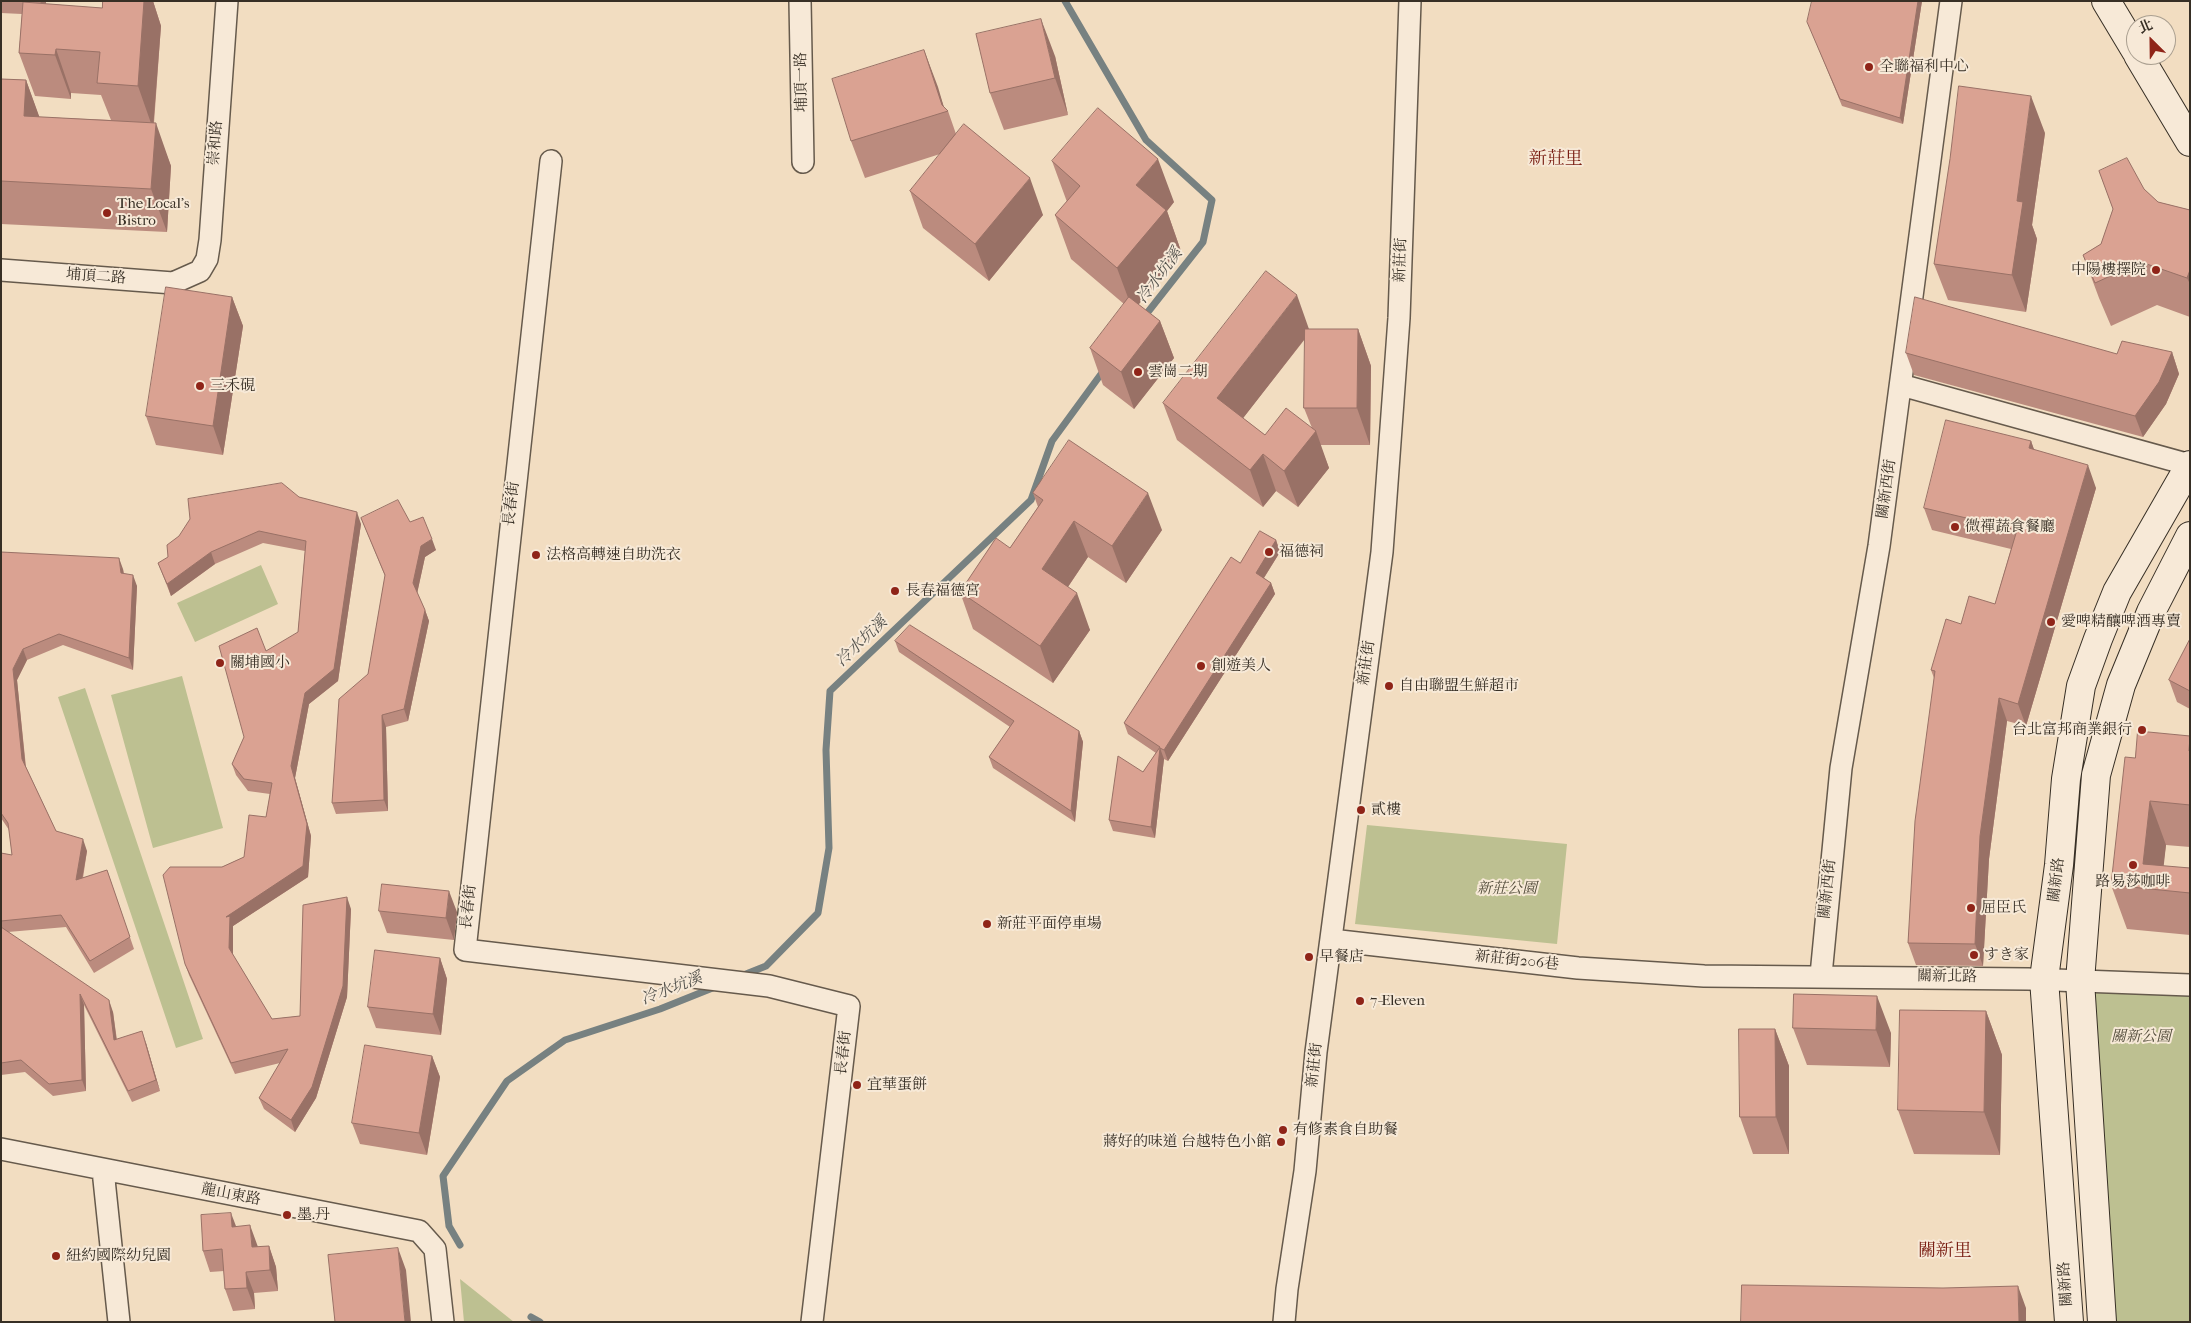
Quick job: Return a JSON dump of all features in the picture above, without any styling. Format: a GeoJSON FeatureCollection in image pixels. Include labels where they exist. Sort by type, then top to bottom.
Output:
{"type":"FeatureCollection","features":[{"type":"Feature","properties":{"kind":"street","name":"崇和路"},"geometry":{"type":"LineString","coordinates":[[189,278],[200,271],[206,259],[210,240],[227,1]]}},
{"type":"Feature","properties":{"kind":"street","name":"埔頂一路"},"geometry":{"type":"LineString","coordinates":[[800,1],[804,162]]}},
{"type":"Feature","properties":{"kind":"street","name":"新莊街"},"geometry":{"type":"LineString","coordinates":[[1284,1322],[1287,1289],[1305,1170],[1316,1052],[1330,940],[1382,552],[1399,318],[1410,1]]}},
{"type":"Feature","properties":{"kind":"street","name":"關新西街"},"geometry":{"type":"LineString","coordinates":[[1821,976],[1841,768],[1879,546],[1951,1]]}},
{"type":"Feature","properties":{"kind":"street"},"geometry":{"type":"LineString","coordinates":[[2106,1],[2126,34]]}},
{"type":"Feature","properties":{"kind":"street"},"geometry":{"type":"LineString","coordinates":[[2144,65],[2190,142]]}},
{"type":"Feature","properties":{"kind":"street","name":"長春街"},"geometry":{"type":"LineString","coordinates":[[551,161],[465,950],[769,986],[849,1006],[812,1322]]}},
{"type":"Feature","properties":{"kind":"street","name":"埔頂二路"},"geometry":{"type":"LineString","coordinates":[[1,270],[172,283],[189,278]]}},
{"type":"Feature","properties":{"kind":"street"},"geometry":{"type":"LineString","coordinates":[[1901,385],[2190,465]]}},
{"type":"Feature","properties":{"kind":"street","name":"關新路"},"geometry":{"type":"LineString","coordinates":[[2069,1322],[2044,979],[2059,865],[2066,779],[2081,686],[2117,592],[2190,465]]}},
{"type":"Feature","properties":{"kind":"street","name":"關新路"},"geometry":{"type":"LineString","coordinates":[[2102,1322],[2080,981],[2098,766],[2109,724],[2125,676],[2151,612],[2190,536]]}},
{"type":"Feature","properties":{"kind":"street","name":"新莊街206巷"},"geometry":{"type":"LineString","coordinates":[[1330,940],[1578,968],[1704,976]]}},
{"type":"Feature","properties":{"kind":"street","name":"關新北路"},"geometry":{"type":"LineString","coordinates":[[1704,976],[2044,979],[2190,984]]}},
{"type":"Feature","properties":{"kind":"street","name":"龍山東路"},"geometry":{"type":"LineString","coordinates":[[1,1149],[419,1231],[435,1249],[443,1322]]}},
{"type":"Feature","properties":{"kind":"street"},"geometry":{"type":"LineString","coordinates":[[103,1170],[119,1322]]}},
{"type":"Feature","properties":{"kind":"green space"},"geometry":{"type":"Polygon","coordinates":[[[261,565],[278,604],[195,642],[177,603],[261,565]]]}},
{"type":"Feature","properties":{"kind":"green space"},"geometry":{"type":"Polygon","coordinates":[[[182,676],[223,828],[153,848],[111,695],[182,676]]]}},
{"type":"Feature","properties":{"kind":"green space"},"geometry":{"type":"Polygon","coordinates":[[[85,688],[203,1039],[176,1048],[58,697],[85,688]]]}},
{"type":"Feature","properties":{"kind":"green space","name":"新莊公園"},"geometry":{"type":"Polygon","coordinates":[[[1367,825],[1567,844],[1557,944],[1355,924],[1367,825]]]}},
{"type":"Feature","properties":{"kind":"green space","name":"關新公園"},"geometry":{"type":"Polygon","coordinates":[[[2190,986],[2190,1322],[2112,1322],[2088,989],[2190,986]]]}},
{"type":"Feature","properties":{"kind":"green space"},"geometry":{"type":"Polygon","coordinates":[[[460,1279],[514,1322],[464,1322],[460,1279]]]}},
{"type":"Feature","properties":{"kind":"building"},"geometry":{"type":"Polygon","coordinates":[[[103,1],[144,1],[138,86],[97,83],[100,52],[56,49],[55,55],[19,53],[23,2],[102,8],[103,1]]]}},
{"type":"Feature","properties":{"kind":"building","name":"全聯福利中心"},"geometry":{"type":"Polygon","coordinates":[[[1812,1],[1918,1],[1900,118],[1840,99],[1807,22],[1812,1]]]}},
{"type":"Feature","properties":{"kind":"building"},"geometry":{"type":"Polygon","coordinates":[[[1041,19],[1055,78],[990,93],[976,34],[1041,19]]]}},
{"type":"Feature","properties":{"kind":"building"},"geometry":{"type":"Polygon","coordinates":[[[924,50],[942,105],[948,111],[851,141],[832,79],[924,50]]]}},
{"type":"Feature","properties":{"kind":"building"},"geometry":{"type":"Polygon","coordinates":[[[1,79],[26,80],[24,116],[156,123],[151,189],[1,181],[1,79]]]}},
{"type":"Feature","properties":{"kind":"building"},"geometry":{"type":"Polygon","coordinates":[[[1959,86],[2031,96],[2017,201],[2023,202],[2012,275],[1934,264],[1959,86]]]}},
{"type":"Feature","properties":{"kind":"building"},"geometry":{"type":"Polygon","coordinates":[[[1098,108],[1158,159],[1136,185],[1166,210],[1117,268],[1055,215],[1080,186],[1052,161],[1098,108]]]}},
{"type":"Feature","properties":{"kind":"building"},"geometry":{"type":"Polygon","coordinates":[[[964,124],[1030,178],[975,244],[910,191],[964,124]]]}},
{"type":"Feature","properties":{"kind":"building"},"geometry":{"type":"Polygon","coordinates":[[[2127,158],[2144,189],[2158,202],[2190,210],[2190,270],[2187,278],[2141,262],[2095,283],[2083,255],[2101,244],[2113,209],[2099,171],[2127,158]]]}},
{"type":"Feature","properties":{"kind":"building"},"geometry":{"type":"Polygon","coordinates":[[[1266,271],[1297,295],[1217,398],[1265,435],[1286,408],[1316,431],[1284,471],[1263,454],[1250,470],[1163,403],[1266,271]]]}},
{"type":"Feature","properties":{"kind":"building","name":"三禾硯"},"geometry":{"type":"Polygon","coordinates":[[[166,287],[232,297],[213,426],[146,416],[166,287]]]}},
{"type":"Feature","properties":{"kind":"building"},"geometry":{"type":"Polygon","coordinates":[[[1129,297],[1160,321],[1121,372],[1090,348],[1129,297]]]}},
{"type":"Feature","properties":{"kind":"building"},"geometry":{"type":"Polygon","coordinates":[[[1915,297],[2117,354],[2122,341],[2172,352],[2159,382],[2135,416],[1906,353],[1915,297]]]}},
{"type":"Feature","properties":{"kind":"building"},"geometry":{"type":"Polygon","coordinates":[[[1305,329],[1358,329],[1357,408],[1304,408],[1305,329]]]}},
{"type":"Feature","properties":{"kind":"building"},"geometry":{"type":"Polygon","coordinates":[[[1946,420],[2031,441],[2029,448],[2088,465],[2018,704],[1999,698],[1980,836],[1975,944],[1908,943],[1915,821],[1935,671],[1931,670],[1946,619],[1961,624],[1969,596],[1995,604],[2017,530],[1924,508],[1946,420]]]}},
{"type":"Feature","properties":{"kind":"building"},"geometry":{"type":"Polygon","coordinates":[[[1069,440],[1148,493],[1112,546],[1074,521],[1042,569],[1077,593],[1040,646],[960,592],[996,538],[1010,548],[1043,500],[1033,493],[1069,440]]]}},
{"type":"Feature","properties":{"kind":"building"},"geometry":{"type":"Polygon","coordinates":[[[282,483],[299,497],[357,512],[334,669],[305,693],[291,766],[307,824],[303,866],[226,917],[230,916],[229,948],[272,1019],[300,1016],[303,905],[347,897],[343,986],[312,1087],[291,1120],[259,1098],[288,1049],[231,1063],[185,964],[163,875],[170,867],[222,867],[244,857],[249,815],[266,817],[272,783],[244,779],[232,764],[244,737],[219,646],[257,628],[266,651],[298,632],[306,541],[259,531],[211,552],[167,584],[158,563],[168,557],[167,545],[179,536],[190,519],[188,499],[282,483]]]}},
{"type":"Feature","properties":{"kind":"building"},"geometry":{"type":"Polygon","coordinates":[[[398,500],[410,522],[423,517],[432,539],[421,546],[413,583],[425,610],[404,709],[382,715],[384,800],[332,803],[339,699],[368,674],[385,575],[361,518],[398,500]]]}},
{"type":"Feature","properties":{"kind":"building","name":"創遊美人"},"geometry":{"type":"Polygon","coordinates":[[[1260,531],[1276,540],[1256,573],[1271,583],[1164,750],[1160,748],[1151,827],[1109,820],[1118,756],[1143,772],[1160,747],[1124,723],[1231,557],[1240,563],[1260,531]]]}},
{"type":"Feature","properties":{"kind":"building"},"geometry":{"type":"Polygon","coordinates":[[[1,552],[119,558],[121,573],[133,575],[129,658],[59,634],[23,649],[13,669],[22,759],[56,831],[83,839],[76,880],[107,870],[130,937],[90,961],[61,915],[1,921],[1,853],[12,855],[8,823],[1,813],[1,552]]]}},
{"type":"Feature","properties":{"kind":"building"},"geometry":{"type":"Polygon","coordinates":[[[910,625],[1079,731],[1071,811],[989,757],[1014,721],[895,641],[910,625]]]}},
{"type":"Feature","properties":{"kind":"building"},"geometry":{"type":"Polygon","coordinates":[[[2190,639],[2190,691],[2169,680],[2190,639]]]}},
{"type":"Feature","properties":{"kind":"building"},"geometry":{"type":"Polygon","coordinates":[[[2138,731],[2190,736],[2190,805],[2150,801],[2143,864],[2190,868],[2190,893],[2111,885],[2125,757],[2135,758],[2138,731]]]}},
{"type":"Feature","properties":{"kind":"building"},"geometry":{"type":"Polygon","coordinates":[[[382,884],[449,891],[446,918],[379,911],[382,884]]]}},
{"type":"Feature","properties":{"kind":"building"},"geometry":{"type":"Polygon","coordinates":[[[1,927],[109,1000],[114,1040],[142,1031],[156,1080],[128,1091],[80,994],[82,1080],[49,1084],[21,1060],[1,1063],[1,927]]]}},
{"type":"Feature","properties":{"kind":"building"},"geometry":{"type":"Polygon","coordinates":[[[375,950],[440,958],[433,1014],[368,1007],[375,950]]]}},
{"type":"Feature","properties":{"kind":"building"},"geometry":{"type":"Polygon","coordinates":[[[1794,994],[1877,996],[1876,1030],[1793,1028],[1794,994]]]}},
{"type":"Feature","properties":{"kind":"building"},"geometry":{"type":"Polygon","coordinates":[[[1900,1010],[1986,1011],[1984,1112],[1898,1110],[1900,1010]]]}},
{"type":"Feature","properties":{"kind":"building"},"geometry":{"type":"Polygon","coordinates":[[[1739,1029],[1775,1029],[1776,1117],[1740,1117],[1739,1029]]]}},
{"type":"Feature","properties":{"kind":"building"},"geometry":{"type":"Polygon","coordinates":[[[365,1045],[432,1056],[419,1133],[352,1123],[365,1045]]]}},
{"type":"Feature","properties":{"kind":"building"},"geometry":{"type":"Polygon","coordinates":[[[231,1213],[232,1227],[250,1225],[252,1247],[269,1246],[270,1270],[246,1272],[247,1288],[225,1289],[222,1249],[203,1251],[201,1215],[231,1213]]]}},
{"type":"Feature","properties":{"kind":"building"},"geometry":{"type":"Polygon","coordinates":[[[398,1248],[405,1322],[335,1322],[328,1255],[398,1248]]]}},
{"type":"Feature","properties":{"kind":"building"},"geometry":{"type":"Polygon","coordinates":[[[1742,1285],[1943,1288],[2018,1286],[2019,1322],[1741,1322],[1742,1285]]]}},
{"type":"Feature","properties":{"kind":"waterway","name":"冷水坑溪"},"geometry":{"type":"LineString","coordinates":[[1065,1],[1146,140],[1212,200],[1203,242],[1144,317]]}},
{"type":"Feature","properties":{"kind":"waterway","name":"冷水坑溪"},"geometry":{"type":"LineString","coordinates":[[741,976],[766,966],[818,913],[829,848],[826,750],[830,691],[1031,500],[1052,441],[1104,370]]}},
{"type":"Feature","properties":{"kind":"waterway","name":"冷水坑溪"},"geometry":{"type":"LineString","coordinates":[[460,1245],[449,1226],[443,1176],[507,1081],[565,1040],[660,1009],[715,987]]}},
{"type":"Feature","properties":{"kind":"waterway","name":"冷水坑溪"},"geometry":{"type":"LineString","coordinates":[[531,1317],[540,1322]]}},
{"type":"Feature","properties":{"kind":"place","name":"全聯福利中心"},"geometry":{"type":"Point","coordinates":[1869,67]}},
{"type":"Feature","properties":{"kind":"place","name":"The Local's Bistro"},"geometry":{"type":"Point","coordinates":[107,213]}},
{"type":"Feature","properties":{"kind":"place","name":"中陽樓擇院"},"geometry":{"type":"Point","coordinates":[2156,270]}},
{"type":"Feature","properties":{"kind":"place","name":"雲崗二期"},"geometry":{"type":"Point","coordinates":[1138,372]}},
{"type":"Feature","properties":{"kind":"place","name":"三禾硯"},"geometry":{"type":"Point","coordinates":[200,386]}},
{"type":"Feature","properties":{"kind":"place","name":"微禪蔬食餐廳"},"geometry":{"type":"Point","coordinates":[1955,527]}},
{"type":"Feature","properties":{"kind":"place","name":"福德祠"},"geometry":{"type":"Point","coordinates":[1269,552]}},
{"type":"Feature","properties":{"kind":"place","name":"法格高轉速自助洗衣"},"geometry":{"type":"Point","coordinates":[536,555]}},
{"type":"Feature","properties":{"kind":"place","name":"長春福德宮"},"geometry":{"type":"Point","coordinates":[895,591]}},
{"type":"Feature","properties":{"kind":"place","name":"愛啤精釀啤酒專賣"},"geometry":{"type":"Point","coordinates":[2051,622]}},
{"type":"Feature","properties":{"kind":"place","name":"關埔國小"},"geometry":{"type":"Point","coordinates":[220,663]}},
{"type":"Feature","properties":{"kind":"place","name":"創遊美人"},"geometry":{"type":"Point","coordinates":[1201,666]}},
{"type":"Feature","properties":{"kind":"place","name":"自由聯盟生鮮超市"},"geometry":{"type":"Point","coordinates":[1389,686]}},
{"type":"Feature","properties":{"kind":"place","name":"台北富邦商業銀行"},"geometry":{"type":"Point","coordinates":[2142,730]}},
{"type":"Feature","properties":{"kind":"place","name":"貳樓"},"geometry":{"type":"Point","coordinates":[1361,810]}},
{"type":"Feature","properties":{"kind":"place","name":"路易莎咖啡"},"geometry":{"type":"Point","coordinates":[2133,865]}},
{"type":"Feature","properties":{"kind":"place","name":"屈臣氏"},"geometry":{"type":"Point","coordinates":[1971,908]}},
{"type":"Feature","properties":{"kind":"place","name":"新莊平面停車場"},"geometry":{"type":"Point","coordinates":[987,924]}},
{"type":"Feature","properties":{"kind":"place","name":"すき家"},"geometry":{"type":"Point","coordinates":[1974,955]}},
{"type":"Feature","properties":{"kind":"place","name":"早餐店"},"geometry":{"type":"Point","coordinates":[1309,957]}},
{"type":"Feature","properties":{"kind":"place","name":"7-Eleven"},"geometry":{"type":"Point","coordinates":[1360,1001]}},
{"type":"Feature","properties":{"kind":"place","name":"宜華蛋餅"},"geometry":{"type":"Point","coordinates":[857,1085]}},
{"type":"Feature","properties":{"kind":"place","name":"有修素食自助餐"},"geometry":{"type":"Point","coordinates":[1283,1130]}},
{"type":"Feature","properties":{"kind":"place","name":"蔣好的味道 台越特色小館"},"geometry":{"type":"Point","coordinates":[1281,1142]}},
{"type":"Feature","properties":{"kind":"place","name":"墨.丹"},"geometry":{"type":"Point","coordinates":[287,1215]}},
{"type":"Feature","properties":{"kind":"place","name":"紐約國際幼兒園"},"geometry":{"type":"Point","coordinates":[56,1256]}},
{"type":"Feature","properties":{"kind":"district","name":"新莊里"},"geometry":{"type":"Point","coordinates":[1556,160]}},
{"type":"Feature","properties":{"kind":"district","name":"關新里"},"geometry":{"type":"Point","coordinates":[1945,1252]}}]}
